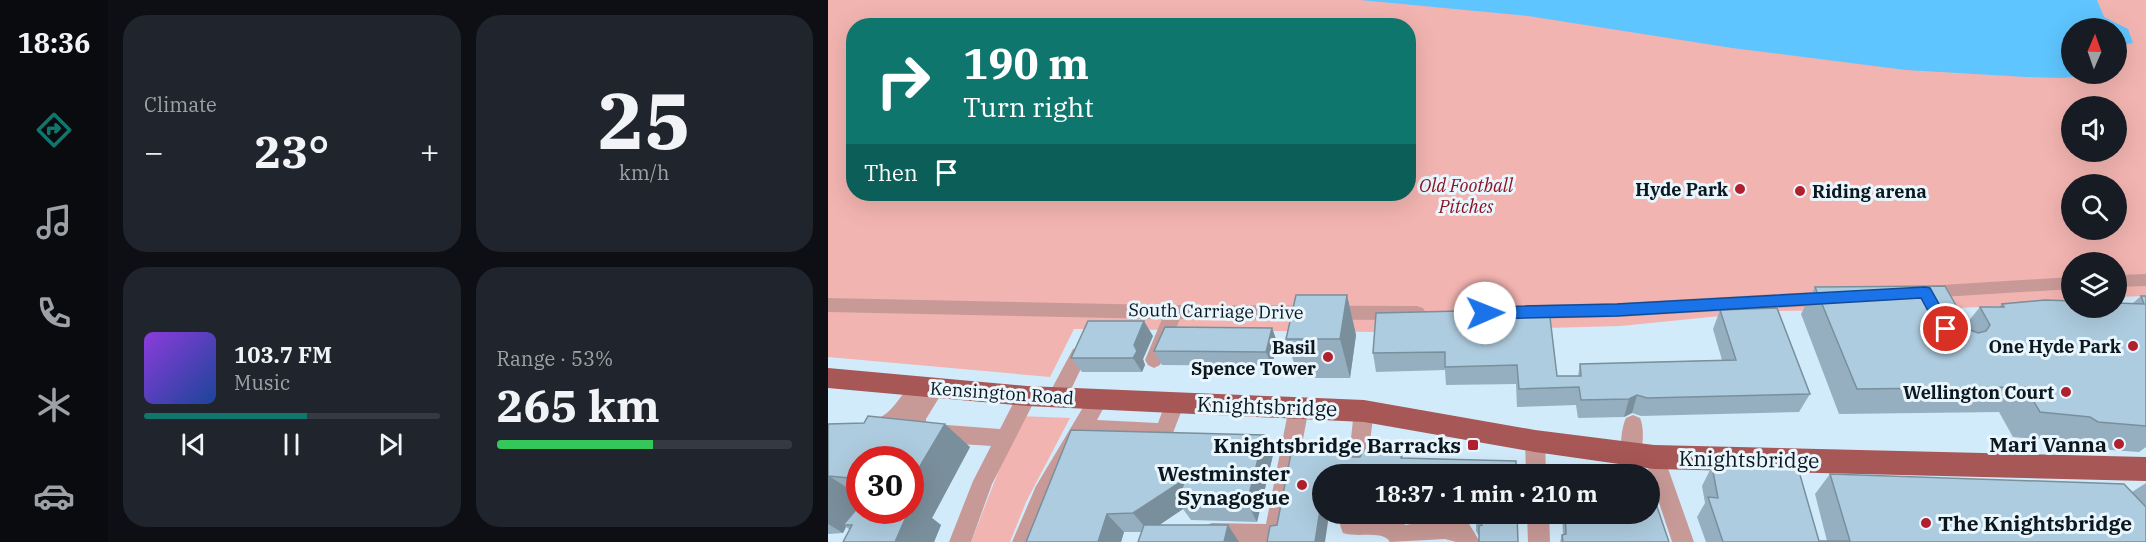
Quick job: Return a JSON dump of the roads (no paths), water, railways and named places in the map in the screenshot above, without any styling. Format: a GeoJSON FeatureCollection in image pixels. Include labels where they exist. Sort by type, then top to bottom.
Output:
{"type":"FeatureCollection","features":[{"type":"Feature","properties":{"kind":"main road","name":"Kensington Road"},"geometry":{"type":"LineString","coordinates":[[828,378],[1027,396],[1175,402]]}},
{"type":"Feature","properties":{"kind":"main road","name":"Knightsbridge"},"geometry":{"type":"LineString","coordinates":[[1175,402],[1364,411],[1535,441],[1643,456],[2146,469]]}},
{"type":"Feature","properties":{"kind":"street"},"geometry":{"type":"LineString","coordinates":[[2127,281],[2146,280]]}},
{"type":"Feature","properties":{"kind":"street"},"geometry":{"type":"LineString","coordinates":[[1934,309],[1919,293],[2061,289]]}},
{"type":"Feature","properties":{"kind":"street"},"geometry":{"type":"LineString","coordinates":[[1508,313],[1617,310],[1842,297]]}},
{"type":"Feature","properties":{"kind":"street","name":"South Carriage Drive"},"geometry":{"type":"LineString","coordinates":[[828,305],[1174,312],[1429,313]]}},
{"type":"Feature","properties":{"kind":"street"},"geometry":{"type":"LineString","coordinates":[[1155,360],[1174,312]]}},
{"type":"Feature","properties":{"kind":"street"},"geometry":{"type":"LineString","coordinates":[[1057,398],[1079,354]]}},
{"type":"Feature","properties":{"kind":"street"},"geometry":{"type":"LineString","coordinates":[[863,430],[875,430],[890,423],[928,388]]}},
{"type":"Feature","properties":{"kind":"street"},"geometry":{"type":"LineString","coordinates":[[928,388],[916,418],[917,428],[934,433],[1004,438]]}},
{"type":"Feature","properties":{"kind":"street"},"geometry":{"type":"LineString","coordinates":[[960,542],[983,481],[1027,396]]}},
{"type":"Feature","properties":{"kind":"street"},"geometry":{"type":"LineString","coordinates":[[1023,542],[1043,493],[1058,464],[1083,428],[1098,400]]}},
{"type":"Feature","properties":{"kind":"street"},"geometry":{"type":"LineString","coordinates":[[1083,428],[1164,432],[1175,402]]}},
{"type":"Feature","properties":{"kind":"street"},"geometry":{"type":"LineString","coordinates":[[1188,534],[1273,538],[1299,407]]}},
{"type":"Feature","properties":{"kind":"street"},"geometry":{"type":"LineString","coordinates":[[1357,464],[1364,411]]}},
{"type":"Feature","properties":{"kind":"street"},"geometry":{"type":"LineString","coordinates":[[1633,424],[1643,456],[1683,542]]}},
{"type":"Feature","properties":{"kind":"street"},"geometry":{"type":"LineString","coordinates":[[1535,441],[1536,464]]}},
{"type":"Feature","properties":{"kind":"street"},"geometry":{"type":"LineString","coordinates":[[2079,467],[2097,488]]}},
{"type":"Feature","properties":{"kind":"street"},"geometry":{"type":"LineString","coordinates":[[1538,524],[1539,542]]}},
{"type":"Feature","properties":{"kind":"street"},"geometry":{"type":"LineString","coordinates":[[1352,528],[1387,526],[1395,528],[1402,540],[1438,529],[1452,528],[1460,530],[1469,542]]}},
{"type":"Feature","properties":{"kind":"water"},"geometry":{"type":"Polygon","coordinates":[[[1360,0],[2097,0],[2106,18],[2061,18],[2061,78],[1906,70],[1732,48],[1528,16],[1360,0]]]}},
{"type":"Feature","properties":{"kind":"water"},"geometry":{"type":"Polygon","coordinates":[[[2127,28],[2128,29],[2133,43],[2127,44],[2127,28]]]}},
{"type":"Feature","properties":{"kind":"place","name":"Hyde Park"},"geometry":{"type":"Point","coordinates":[1740,189]}},
{"type":"Feature","properties":{"kind":"place","name":"Riding arena"},"geometry":{"type":"Point","coordinates":[1800,191]}},
{"type":"Feature","properties":{"kind":"place","name":"One Hyde Park"},"geometry":{"type":"Point","coordinates":[2133,346]}},
{"type":"Feature","properties":{"kind":"place","name":"Basil Spence Tower"},"geometry":{"type":"Point","coordinates":[1328,357]}},
{"type":"Feature","properties":{"kind":"place","name":"Wellington Court"},"geometry":{"type":"Point","coordinates":[2066,392]}},
{"type":"Feature","properties":{"kind":"place","name":"Mari Vanna"},"geometry":{"type":"Point","coordinates":[2119,444]}},
{"type":"Feature","properties":{"kind":"place","name":"Knightsbridge Barracks"},"geometry":{"type":"Point","coordinates":[1473,445]}},
{"type":"Feature","properties":{"kind":"place","name":"Westminster Synagogue"},"geometry":{"type":"Point","coordinates":[1302,485]}},
{"type":"Feature","properties":{"kind":"place","name":"The Knightsbridge"},"geometry":{"type":"Point","coordinates":[1926,523]}},
{"type":"Feature","properties":{"kind":"park label","name":"Old Football Pitches"},"geometry":{"type":"Point","coordinates":[1466,195]}}]}
